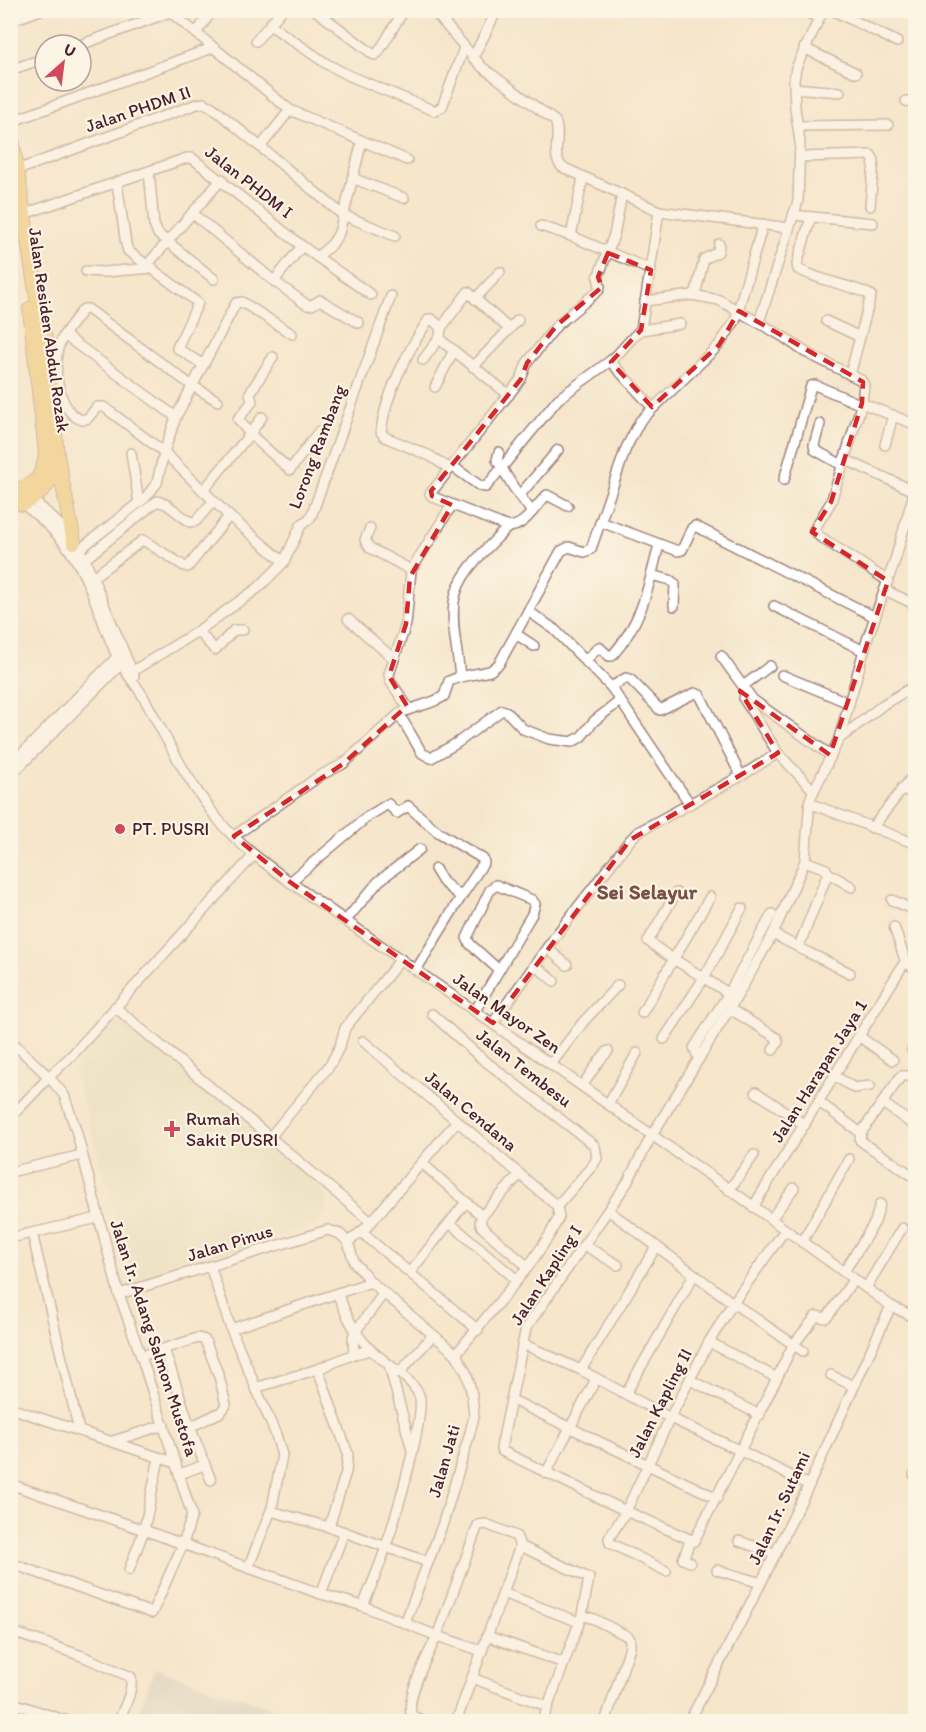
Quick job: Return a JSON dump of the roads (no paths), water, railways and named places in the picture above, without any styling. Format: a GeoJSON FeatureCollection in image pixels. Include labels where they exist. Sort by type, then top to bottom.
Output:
{"type":"FeatureCollection","features":[{"type":"Feature","properties":{"kind":"highway","name":"Jalan Residen Abdul Rozak"},"geometry":{"type":"LineString","coordinates":[[10,127],[38,304],[51,359],[57,455],[79,550]]}},
{"type":"Feature","properties":{"kind":"highway","name":"Jalan Residen Abdul Rozak"},"geometry":{"type":"LineString","coordinates":[[10,189],[29,304],[46,446],[45,463],[40,477],[17,497]]}},
{"type":"Feature","properties":{"kind":"highway"},"geometry":{"type":"LineString","coordinates":[[17,497],[43,491],[55,471],[57,455]]}},
{"type":"Feature","properties":{"kind":"street"},"geometry":{"type":"LineString","coordinates":[[10,21],[40,10]]}},
{"type":"Feature","properties":{"kind":"street"},"geometry":{"type":"LineString","coordinates":[[196,33],[213,10]]}},
{"type":"Feature","properties":{"kind":"street"},"geometry":{"type":"LineString","coordinates":[[256,41],[282,10]]}},
{"type":"Feature","properties":{"kind":"street"},"geometry":{"type":"LineString","coordinates":[[315,10],[374,55],[378,53],[404,10]]}},
{"type":"Feature","properties":{"kind":"street"},"geometry":{"type":"LineString","coordinates":[[433,10],[473,58],[500,82],[552,118],[557,128],[556,161],[561,167],[659,212],[789,228]]}},
{"type":"Feature","properties":{"kind":"street"},"geometry":{"type":"LineString","coordinates":[[473,58],[497,10]]}},
{"type":"Feature","properties":{"kind":"street"},"geometry":{"type":"LineString","coordinates":[[759,322],[798,201],[800,157],[794,88],[796,68],[821,14],[802,10]]}},
{"type":"Feature","properties":{"kind":"street"},"geometry":{"type":"LineString","coordinates":[[832,10],[897,42]]}},
{"type":"Feature","properties":{"kind":"street"},"geometry":{"type":"LineString","coordinates":[[93,40],[169,11],[290,110],[407,160]]}},
{"type":"Feature","properties":{"kind":"street"},"geometry":{"type":"LineString","coordinates":[[270,25],[327,64],[350,76],[435,111],[442,107],[464,48]]}},
{"type":"Feature","properties":{"kind":"street"},"geometry":{"type":"LineString","coordinates":[[10,122],[212,48]]}},
{"type":"Feature","properties":{"kind":"street"},"geometry":{"type":"LineString","coordinates":[[804,48],[856,73]]}},
{"type":"Feature","properties":{"kind":"street"},"geometry":{"type":"LineString","coordinates":[[10,70],[33,62]]}},
{"type":"Feature","properties":{"kind":"street"},"geometry":{"type":"LineString","coordinates":[[794,88],[840,92]]}},
{"type":"Feature","properties":{"kind":"street","name":"Jalan PHDM II"},"geometry":{"type":"LineString","coordinates":[[17,170],[201,103],[212,107],[343,215],[395,236]]}},
{"type":"Feature","properties":{"kind":"street"},"geometry":{"type":"LineString","coordinates":[[261,146],[290,110]]}},
{"type":"Feature","properties":{"kind":"street"},"geometry":{"type":"LineString","coordinates":[[799,126],[888,125]]}},
{"type":"Feature","properties":{"kind":"street"},"geometry":{"type":"LineString","coordinates":[[317,257],[338,236],[362,141]]}},
{"type":"Feature","properties":{"kind":"street"},"geometry":{"type":"LineString","coordinates":[[800,157],[871,155],[874,160],[870,206]]}},
{"type":"Feature","properties":{"kind":"street","name":"Jalan PHDM I"},"geometry":{"type":"LineString","coordinates":[[24,214],[192,158],[222,179],[302,246],[371,295]]}},
{"type":"Feature","properties":{"kind":"street"},"geometry":{"type":"LineString","coordinates":[[149,171],[154,225],[158,234],[214,279]]}},
{"type":"Feature","properties":{"kind":"street"},"geometry":{"type":"LineString","coordinates":[[352,178],[404,198]]}},
{"type":"Feature","properties":{"kind":"street"},"geometry":{"type":"LineString","coordinates":[[571,236],[583,178]]}},
{"type":"Feature","properties":{"kind":"street"},"geometry":{"type":"LineString","coordinates":[[86,271],[104,272],[150,266],[167,242],[222,179]]}},
{"type":"Feature","properties":{"kind":"street"},"geometry":{"type":"LineString","coordinates":[[117,183],[127,248],[198,303],[177,348],[202,364]]}},
{"type":"Feature","properties":{"kind":"street"},"geometry":{"type":"LineString","coordinates":[[568,506],[548,494],[518,526],[508,526],[452,505],[430,494],[524,376],[527,363],[556,325],[599,290],[598,277],[608,253],[622,194]]}},
{"type":"Feature","properties":{"kind":"street"},"geometry":{"type":"LineString","coordinates":[[641,330],[648,301],[659,212]]}},
{"type":"Feature","properties":{"kind":"street"},"geometry":{"type":"LineString","coordinates":[[192,213],[274,281],[309,306],[320,300],[359,323]]}},
{"type":"Feature","properties":{"kind":"street"},"geometry":{"type":"LineString","coordinates":[[793,215],[873,223]]}},
{"type":"Feature","properties":{"kind":"street"},"geometry":{"type":"LineString","coordinates":[[811,217],[797,267],[827,282],[871,295],[850,375]]}},
{"type":"Feature","properties":{"kind":"street"},"geometry":{"type":"LineString","coordinates":[[234,836],[321,775],[343,764],[399,714],[441,698],[446,694],[449,681],[495,669],[561,551],[569,547],[584,552],[590,550],[632,434],[652,407],[719,345],[735,321],[763,224]]}},
{"type":"Feature","properties":{"kind":"street"},"geometry":{"type":"LineString","coordinates":[[542,226],[651,270]]}},
{"type":"Feature","properties":{"kind":"street"},"geometry":{"type":"LineString","coordinates":[[695,295],[704,259],[718,252],[719,244]]}},
{"type":"Feature","properties":{"kind":"street"},"geometry":{"type":"LineString","coordinates":[[274,281],[302,246]]}},
{"type":"Feature","properties":{"kind":"street"},"geometry":{"type":"LineString","coordinates":[[476,299],[500,272]]}},
{"type":"Feature","properties":{"kind":"street"},"geometry":{"type":"LineString","coordinates":[[423,360],[468,292],[509,329]]}},
{"type":"Feature","properties":{"kind":"street"},"geometry":{"type":"LineString","coordinates":[[648,301],[695,295],[719,300],[759,322],[805,352],[863,382],[862,403],[831,502],[815,527],[815,532],[915,605]]}},
{"type":"Feature","properties":{"kind":"street","name":"Lorong Rambang"},"geometry":{"type":"LineString","coordinates":[[132,676],[258,588],[284,562],[301,525],[312,514],[391,296]]}},
{"type":"Feature","properties":{"kind":"street"},"geometry":{"type":"LineString","coordinates":[[79,550],[139,503],[159,480],[164,452],[176,417],[202,364],[238,302],[242,302],[292,333]]}},
{"type":"Feature","properties":{"kind":"street"},"geometry":{"type":"LineString","coordinates":[[218,401],[192,385],[88,309],[81,312],[64,335],[51,359],[64,404],[71,415],[83,420],[88,418],[97,407],[104,406],[164,452],[229,516],[284,562]]}},
{"type":"Feature","properties":{"kind":"street"},"geometry":{"type":"LineString","coordinates":[[509,394],[454,350],[432,319],[427,323],[407,358],[391,393],[381,430],[385,437],[430,456],[483,488],[486,487],[558,399],[610,361],[641,330],[680,324]]}},
{"type":"Feature","properties":{"kind":"street"},"geometry":{"type":"LineString","coordinates":[[473,367],[518,320]]}},
{"type":"Feature","properties":{"kind":"street"},"geometry":{"type":"LineString","coordinates":[[826,321],[860,337]]}},
{"type":"Feature","properties":{"kind":"street"},"geometry":{"type":"LineString","coordinates":[[64,335],[176,417]]}},
{"type":"Feature","properties":{"kind":"street"},"geometry":{"type":"LineString","coordinates":[[435,387],[454,350]]}},
{"type":"Feature","properties":{"kind":"street"},"geometry":{"type":"LineString","coordinates":[[273,357],[250,393],[252,402],[238,419],[250,434],[290,470],[319,431]]}},
{"type":"Feature","properties":{"kind":"street"},"geometry":{"type":"LineString","coordinates":[[610,361],[652,407]]}},
{"type":"Feature","properties":{"kind":"street"},"geometry":{"type":"LineString","coordinates":[[784,480],[811,386],[815,385],[915,425]]}},
{"type":"Feature","properties":{"kind":"street"},"geometry":{"type":"LineString","coordinates":[[885,445],[893,415]]}},
{"type":"Feature","properties":{"kind":"street"},"geometry":{"type":"LineString","coordinates":[[203,490],[262,417]]}},
{"type":"Feature","properties":{"kind":"street"},"geometry":{"type":"LineString","coordinates":[[699,1059],[694,1048],[733,995],[773,933],[805,861],[809,803],[813,790],[839,739],[915,488],[814,450],[820,424]]}},
{"type":"Feature","properties":{"kind":"street"},"geometry":{"type":"LineString","coordinates":[[519,496],[558,450]]}},
{"type":"Feature","properties":{"kind":"street"},"geometry":{"type":"LineString","coordinates":[[500,452],[497,458],[519,496],[532,512]]}},
{"type":"Feature","properties":{"kind":"street"},"geometry":{"type":"LineString","coordinates":[[131,453],[139,503]]}},
{"type":"Feature","properties":{"kind":"street"},"geometry":{"type":"LineString","coordinates":[[17,497],[52,516],[79,550],[93,577],[122,657]]}},
{"type":"Feature","properties":{"kind":"street"},"geometry":{"type":"LineString","coordinates":[[17,497],[56,532],[73,554],[91,591],[102,624],[122,657]]}},
{"type":"Feature","properties":{"kind":"street"},"geometry":{"type":"LineString","coordinates":[[79,550],[157,501],[166,504],[190,522],[196,521],[209,506]]}},
{"type":"Feature","properties":{"kind":"street"},"geometry":{"type":"LineString","coordinates":[[409,709],[389,678],[389,672],[406,624],[411,570],[452,505]]}},
{"type":"Feature","properties":{"kind":"street"},"geometry":{"type":"LineString","coordinates":[[93,577],[143,540],[188,567],[229,516]]}},
{"type":"Feature","properties":{"kind":"street"},"geometry":{"type":"LineString","coordinates":[[601,522],[680,551],[695,526],[875,617]]}},
{"type":"Feature","properties":{"kind":"street"},"geometry":{"type":"LineString","coordinates":[[460,677],[454,613],[456,595],[469,570],[508,526]]}},
{"type":"Feature","properties":{"kind":"street"},"geometry":{"type":"LineString","coordinates":[[370,528],[365,540],[370,548],[411,570]]}},
{"type":"Feature","properties":{"kind":"street"},"geometry":{"type":"LineString","coordinates":[[586,660],[599,648],[612,656],[629,635],[639,617],[659,545]]}},
{"type":"Feature","properties":{"kind":"street"},"geometry":{"type":"LineString","coordinates":[[651,575],[670,580],[675,584],[674,606]]}},
{"type":"Feature","properties":{"kind":"street"},"geometry":{"type":"LineString","coordinates":[[774,606],[864,651]]}},
{"type":"Feature","properties":{"kind":"street"},"geometry":{"type":"LineString","coordinates":[[528,611],[554,629],[611,687],[690,804]]}},
{"type":"Feature","properties":{"kind":"street"},"geometry":{"type":"LineString","coordinates":[[348,619],[394,659]]}},
{"type":"Feature","properties":{"kind":"street"},"geometry":{"type":"LineString","coordinates":[[198,631],[215,650],[234,630],[243,630]]}},
{"type":"Feature","properties":{"kind":"street"},"geometry":{"type":"LineString","coordinates":[[516,634],[534,646]]}},
{"type":"Feature","properties":{"kind":"street"},"geometry":{"type":"LineString","coordinates":[[721,656],[753,700],[830,755]]}},
{"type":"Feature","properties":{"kind":"street"},"geometry":{"type":"LineString","coordinates":[[10,766],[122,657]]}},
{"type":"Feature","properties":{"kind":"street"},"geometry":{"type":"LineString","coordinates":[[10,776],[122,657]]}},
{"type":"Feature","properties":{"kind":"street","name":"Jalan Mayor Zen"},"geometry":{"type":"LineString","coordinates":[[122,657],[195,789],[221,824],[254,855],[891,1306],[915,1318]]}},
{"type":"Feature","properties":{"kind":"street"},"geometry":{"type":"LineString","coordinates":[[770,666],[745,689],[744,699],[778,753],[813,790]]}},
{"type":"Feature","properties":{"kind":"street"},"geometry":{"type":"LineString","coordinates":[[782,675],[849,703]]}},
{"type":"Feature","properties":{"kind":"street"},"geometry":{"type":"LineString","coordinates":[[611,687],[626,678],[630,679],[660,710],[694,693],[700,695],[741,776]]}},
{"type":"Feature","properties":{"kind":"street"},"geometry":{"type":"LineString","coordinates":[[839,739],[884,704],[915,685]]}},
{"type":"Feature","properties":{"kind":"street"},"geometry":{"type":"LineString","coordinates":[[399,714],[422,753],[430,758],[457,743],[502,710],[507,712],[523,729],[549,739],[572,742],[581,737],[594,721],[620,701]]}},
{"type":"Feature","properties":{"kind":"street"},"geometry":{"type":"LineString","coordinates":[[494,1023],[547,948],[638,832],[741,776],[778,753]]}},
{"type":"Feature","properties":{"kind":"street"},"geometry":{"type":"LineString","coordinates":[[872,828],[915,772]]}},
{"type":"Feature","properties":{"kind":"street"},"geometry":{"type":"LineString","coordinates":[[902,788],[915,796]]}},
{"type":"Feature","properties":{"kind":"street"},"geometry":{"type":"LineString","coordinates":[[809,803],[915,843]]}},
{"type":"Feature","properties":{"kind":"street"},"geometry":{"type":"LineString","coordinates":[[290,882],[359,824],[388,804],[397,813],[408,806],[438,832],[483,859],[484,862],[416,970]]}},
{"type":"Feature","properties":{"kind":"street"},"geometry":{"type":"LineString","coordinates":[[346,920],[379,881],[420,849]]}},
{"type":"Feature","properties":{"kind":"street"},"geometry":{"type":"LineString","coordinates":[[10,1118],[74,1053],[254,855]]}},
{"type":"Feature","properties":{"kind":"street"},"geometry":{"type":"LineString","coordinates":[[805,861],[826,869],[828,873],[852,887]]}},
{"type":"Feature","properties":{"kind":"street"},"geometry":{"type":"LineString","coordinates":[[435,869],[443,882],[461,897]]}},
{"type":"Feature","properties":{"kind":"street"},"geometry":{"type":"LineString","coordinates":[[800,948],[828,873]]}},
{"type":"Feature","properties":{"kind":"street"},"geometry":{"type":"LineString","coordinates":[[475,1011],[532,914],[535,904],[532,900],[496,885],[490,890],[467,938],[470,944],[499,970]]}},
{"type":"Feature","properties":{"kind":"street"},"geometry":{"type":"LineString","coordinates":[[676,892],[648,941],[733,995]]}},
{"type":"Feature","properties":{"kind":"street"},"geometry":{"type":"LineString","coordinates":[[642,1014],[710,897]]}},
{"type":"Feature","properties":{"kind":"street"},"geometry":{"type":"LineString","coordinates":[[892,900],[915,911]]}},
{"type":"Feature","properties":{"kind":"street"},"geometry":{"type":"LineString","coordinates":[[664,1039],[704,978],[742,908]]}},
{"type":"Feature","properties":{"kind":"street"},"geometry":{"type":"LineString","coordinates":[[733,995],[772,914]]}},
{"type":"Feature","properties":{"kind":"street"},"geometry":{"type":"LineString","coordinates":[[894,927],[906,963],[915,969]]}},
{"type":"Feature","properties":{"kind":"street"},"geometry":{"type":"LineString","coordinates":[[773,933],[850,973]]}},
{"type":"Feature","properties":{"kind":"street"},"geometry":{"type":"LineString","coordinates":[[547,948],[567,965]]}},
{"type":"Feature","properties":{"kind":"street"},"geometry":{"type":"LineString","coordinates":[[270,1137],[330,1065],[337,1054],[341,1037],[349,1022],[401,958]]}},
{"type":"Feature","properties":{"kind":"street","name":"Jalan Harapan Jaya 1"},"geometry":{"type":"LineString","coordinates":[[753,1207],[906,963]]}},
{"type":"Feature","properties":{"kind":"street"},"geometry":{"type":"LineString","coordinates":[[535,965],[554,981]]}},
{"type":"Feature","properties":{"kind":"street"},"geometry":{"type":"LineString","coordinates":[[551,1064],[584,1021],[618,985]]}},
{"type":"Feature","properties":{"kind":"street","name":"Jalan Kapling I"},"geometry":{"type":"LineString","coordinates":[[690,1541],[546,1473],[502,1451],[501,1448],[526,1328],[627,1183],[652,1135],[730,1009],[733,995]]}},
{"type":"Feature","properties":{"kind":"street"},"geometry":{"type":"LineString","coordinates":[[115,1007],[371,1222]]}},
{"type":"Feature","properties":{"kind":"street"},"geometry":{"type":"LineString","coordinates":[[730,1009],[777,1038],[778,1042],[772,1050]]}},
{"type":"Feature","properties":{"kind":"street","name":"Jalan Tembesu"},"geometry":{"type":"LineString","coordinates":[[432,1014],[480,1057],[595,1146],[597,1158],[593,1165],[557,1206]]}},
{"type":"Feature","properties":{"kind":"street"},"geometry":{"type":"LineString","coordinates":[[860,1037],[893,1060]]}},
{"type":"Feature","properties":{"kind":"street","name":"Jalan Ir. Adang Salmon Mustofa"},"geometry":{"type":"LineString","coordinates":[[10,1040],[49,1077],[64,1095],[119,1294],[192,1515],[183,1544],[152,1613],[10,1563]]}},
{"type":"Feature","properties":{"kind":"street","name":"Jalan Cendana"},"geometry":{"type":"LineString","coordinates":[[363,1041],[557,1206]]}},
{"type":"Feature","properties":{"kind":"street"},"geometry":{"type":"LineString","coordinates":[[582,1086],[608,1051]]}},
{"type":"Feature","properties":{"kind":"street"},"geometry":{"type":"LineString","coordinates":[[608,1104],[637,1053]]}},
{"type":"Feature","properties":{"kind":"street"},"geometry":{"type":"LineString","coordinates":[[835,1076],[854,1088],[870,1086]]}},
{"type":"Feature","properties":{"kind":"street"},"geometry":{"type":"LineString","coordinates":[[915,1081],[909,1076],[901,1076],[861,1133],[860,1140],[915,1178]]}},
{"type":"Feature","properties":{"kind":"street"},"geometry":{"type":"LineString","coordinates":[[756,1092],[805,1125]]}},
{"type":"Feature","properties":{"kind":"street"},"geometry":{"type":"LineString","coordinates":[[819,1102],[861,1133]]}},
{"type":"Feature","properties":{"kind":"street"},"geometry":{"type":"LineString","coordinates":[[883,1103],[915,1127]]}},
{"type":"Feature","properties":{"kind":"street"},"geometry":{"type":"LineString","coordinates":[[348,1242],[371,1222],[458,1120]]}},
{"type":"Feature","properties":{"kind":"street"},"geometry":{"type":"LineString","coordinates":[[10,1172],[82,1155]]}},
{"type":"Feature","properties":{"kind":"street"},"geometry":{"type":"LineString","coordinates":[[729,1190],[754,1155]]}},
{"type":"Feature","properties":{"kind":"street"},"geometry":{"type":"LineString","coordinates":[[802,1242],[849,1159]]}},
{"type":"Feature","properties":{"kind":"street"},"geometry":{"type":"LineString","coordinates":[[422,1163],[482,1216]]}},
{"type":"Feature","properties":{"kind":"street"},"geometry":{"type":"LineString","coordinates":[[520,1174],[482,1216],[480,1225],[528,1267]]}},
{"type":"Feature","properties":{"kind":"street"},"geometry":{"type":"LineString","coordinates":[[771,1219],[794,1188]]}},
{"type":"Feature","properties":{"kind":"street"},"geometry":{"type":"LineString","coordinates":[[410,1272],[466,1202]]}},
{"type":"Feature","properties":{"kind":"street"},"geometry":{"type":"LineString","coordinates":[[844,1272],[875,1222],[880,1204]]}},
{"type":"Feature","properties":{"kind":"street"},"geometry":{"type":"LineString","coordinates":[[456,1354],[528,1267],[559,1217],[557,1206]]}},
{"type":"Feature","properties":{"kind":"street"},"geometry":{"type":"LineString","coordinates":[[609,1211],[694,1275],[803,1351]]}},
{"type":"Feature","properties":{"kind":"street"},"geometry":{"type":"LineString","coordinates":[[10,1238],[98,1218]]}},
{"type":"Feature","properties":{"kind":"street"},"geometry":{"type":"LineString","coordinates":[[450,1222],[517,1280]]}},
{"type":"Feature","properties":{"kind":"street"},"geometry":{"type":"LineString","coordinates":[[866,1288],[902,1228]]}},
{"type":"Feature","properties":{"kind":"street","name":"Jalan Pinus"},"geometry":{"type":"LineString","coordinates":[[119,1294],[317,1232],[328,1230],[340,1234],[348,1242]]}},
{"type":"Feature","properties":{"kind":"street","name":"Jalan Kapling II"},"geometry":{"type":"LineString","coordinates":[[666,1571],[623,1551],[609,1541],[710,1342],[733,1303],[785,1230]]}},
{"type":"Feature","properties":{"kind":"street"},"geometry":{"type":"LineString","coordinates":[[361,1232],[478,1330]]}},
{"type":"Feature","properties":{"kind":"street"},"geometry":{"type":"LineString","coordinates":[[32,1233],[80,1430]]}},
{"type":"Feature","properties":{"kind":"street","name":"Jalan Jati"},"geometry":{"type":"LineString","coordinates":[[348,1242],[354,1262],[371,1282],[456,1354],[467,1374],[474,1416],[443,1523],[405,1623]]}},
{"type":"Feature","properties":{"kind":"street"},"geometry":{"type":"LineString","coordinates":[[584,1245],[618,1265]]}},
{"type":"Feature","properties":{"kind":"street"},"geometry":{"type":"LineString","coordinates":[[581,1370],[656,1247]]}},
{"type":"Feature","properties":{"kind":"street"},"geometry":{"type":"LineString","coordinates":[[210,1266],[231,1329],[276,1435],[282,1455],[271,1510],[248,1568]]}},
{"type":"Feature","properties":{"kind":"street"},"geometry":{"type":"LineString","coordinates":[[626,1393],[694,1275]]}},
{"type":"Feature","properties":{"kind":"street"},"geometry":{"type":"LineString","coordinates":[[690,1562],[683,1559],[690,1541],[695,1540],[760,1415],[793,1345],[816,1316],[825,1318],[828,1316],[854,1279]]}},
{"type":"Feature","properties":{"kind":"street"},"geometry":{"type":"LineString","coordinates":[[231,1329],[371,1282]]}},
{"type":"Feature","properties":{"kind":"street"},"geometry":{"type":"LineString","coordinates":[[337,1293],[355,1332],[371,1350],[399,1373],[418,1393],[421,1409],[413,1452],[386,1546],[363,1606]]}},
{"type":"Feature","properties":{"kind":"street"},"geometry":{"type":"LineString","coordinates":[[354,1354],[355,1332],[384,1293]]}},
{"type":"Feature","properties":{"kind":"street","name":"Jalan Ir. Sutami"},"geometry":{"type":"LineString","coordinates":[[689,1722],[776,1554],[891,1306]]}},
{"type":"Feature","properties":{"kind":"street"},"geometry":{"type":"LineString","coordinates":[[399,1373],[433,1335]]}},
{"type":"Feature","properties":{"kind":"street"},"geometry":{"type":"LineString","coordinates":[[141,1356],[202,1338],[205,1340],[219,1376],[226,1406],[225,1409],[204,1422],[190,1427]]}},
{"type":"Feature","properties":{"kind":"street"},"geometry":{"type":"LineString","coordinates":[[710,1342],[777,1378]]}},
{"type":"Feature","properties":{"kind":"street"},"geometry":{"type":"LineString","coordinates":[[523,1344],[581,1370],[670,1418],[809,1485]]}},
{"type":"Feature","properties":{"kind":"street"},"geometry":{"type":"LineString","coordinates":[[164,1349],[190,1427],[211,1480]]}},
{"type":"Feature","properties":{"kind":"street"},"geometry":{"type":"LineString","coordinates":[[255,1388],[371,1350]]}},
{"type":"Feature","properties":{"kind":"street"},"geometry":{"type":"LineString","coordinates":[[388,1363],[413,1452]]}},
{"type":"Feature","properties":{"kind":"street"},"geometry":{"type":"LineString","coordinates":[[318,1369],[348,1454],[346,1472],[329,1527]]}},
{"type":"Feature","properties":{"kind":"street"},"geometry":{"type":"LineString","coordinates":[[831,1375],[853,1386]]}},
{"type":"Feature","properties":{"kind":"street"},"geometry":{"type":"LineString","coordinates":[[546,1473],[596,1379]]}},
{"type":"Feature","properties":{"kind":"street"},"geometry":{"type":"LineString","coordinates":[[690,1380],[760,1415]]}},
{"type":"Feature","properties":{"kind":"street"},"geometry":{"type":"LineString","coordinates":[[512,1400],[717,1498]]}},
{"type":"Feature","properties":{"kind":"street"},"geometry":{"type":"LineString","coordinates":[[10,1408],[176,1463]]}},
{"type":"Feature","properties":{"kind":"street"},"geometry":{"type":"LineString","coordinates":[[113,1441],[164,1425]]}},
{"type":"Feature","properties":{"kind":"street"},"geometry":{"type":"LineString","coordinates":[[129,1570],[144,1530],[159,1458]]}},
{"type":"Feature","properties":{"kind":"street"},"geometry":{"type":"LineString","coordinates":[[180,1474],[204,1465]]}},
{"type":"Feature","properties":{"kind":"street"},"geometry":{"type":"LineString","coordinates":[[10,1484],[321,1594],[363,1606],[437,1636],[482,1651]]}},
{"type":"Feature","properties":{"kind":"street"},"geometry":{"type":"LineString","coordinates":[[271,1510],[329,1527],[428,1562]]}},
{"type":"Feature","properties":{"kind":"street"},"geometry":{"type":"LineString","coordinates":[[428,1722],[412,1716],[410,1704],[478,1525],[486,1524],[516,1536],[520,1546],[456,1722]]}},
{"type":"Feature","properties":{"kind":"street"},"geometry":{"type":"LineString","coordinates":[[321,1594],[344,1532]]}},
{"type":"Feature","properties":{"kind":"street"},"geometry":{"type":"LineString","coordinates":[[739,1540],[776,1554]]}},
{"type":"Feature","properties":{"kind":"street"},"geometry":{"type":"LineString","coordinates":[[520,1546],[587,1577],[589,1580],[581,1618],[542,1722]]}},
{"type":"Feature","properties":{"kind":"street"},"geometry":{"type":"LineString","coordinates":[[717,1570],[761,1583]]}},
{"type":"Feature","properties":{"kind":"street"},"geometry":{"type":"LineString","coordinates":[[503,1593],[581,1618],[594,1619],[630,1639],[630,1647],[605,1722]]}},
{"type":"Feature","properties":{"kind":"street"},"geometry":{"type":"LineString","coordinates":[[10,1631],[82,1656],[131,1677],[132,1683],[128,1698],[118,1722]]}},
{"type":"Feature","properties":{"kind":"street"},"geometry":{"type":"LineString","coordinates":[[487,1636],[564,1663]]}},
{"type":"Feature","properties":{"kind":"street"},"geometry":{"type":"LineString","coordinates":[[472,1678],[547,1706]]}},
{"type":"Feature","properties":{"kind":"street"},"geometry":{"type":"LineString","coordinates":[[10,1702],[70,1722]]}},
{"type":"Feature","properties":{"kind":"place","name":"PT. PUSRI"},"geometry":{"type":"Point","coordinates":[120,829]}},
{"type":"Feature","properties":{"kind":"place","name":"Rumah Sakit PUSRI"},"geometry":{"type":"Point","coordinates":[172,1129]}},
{"type":"Feature","properties":{"kind":"district","name":"Sei Selayur"},"geometry":{"type":"Point","coordinates":[647,892]}}]}
